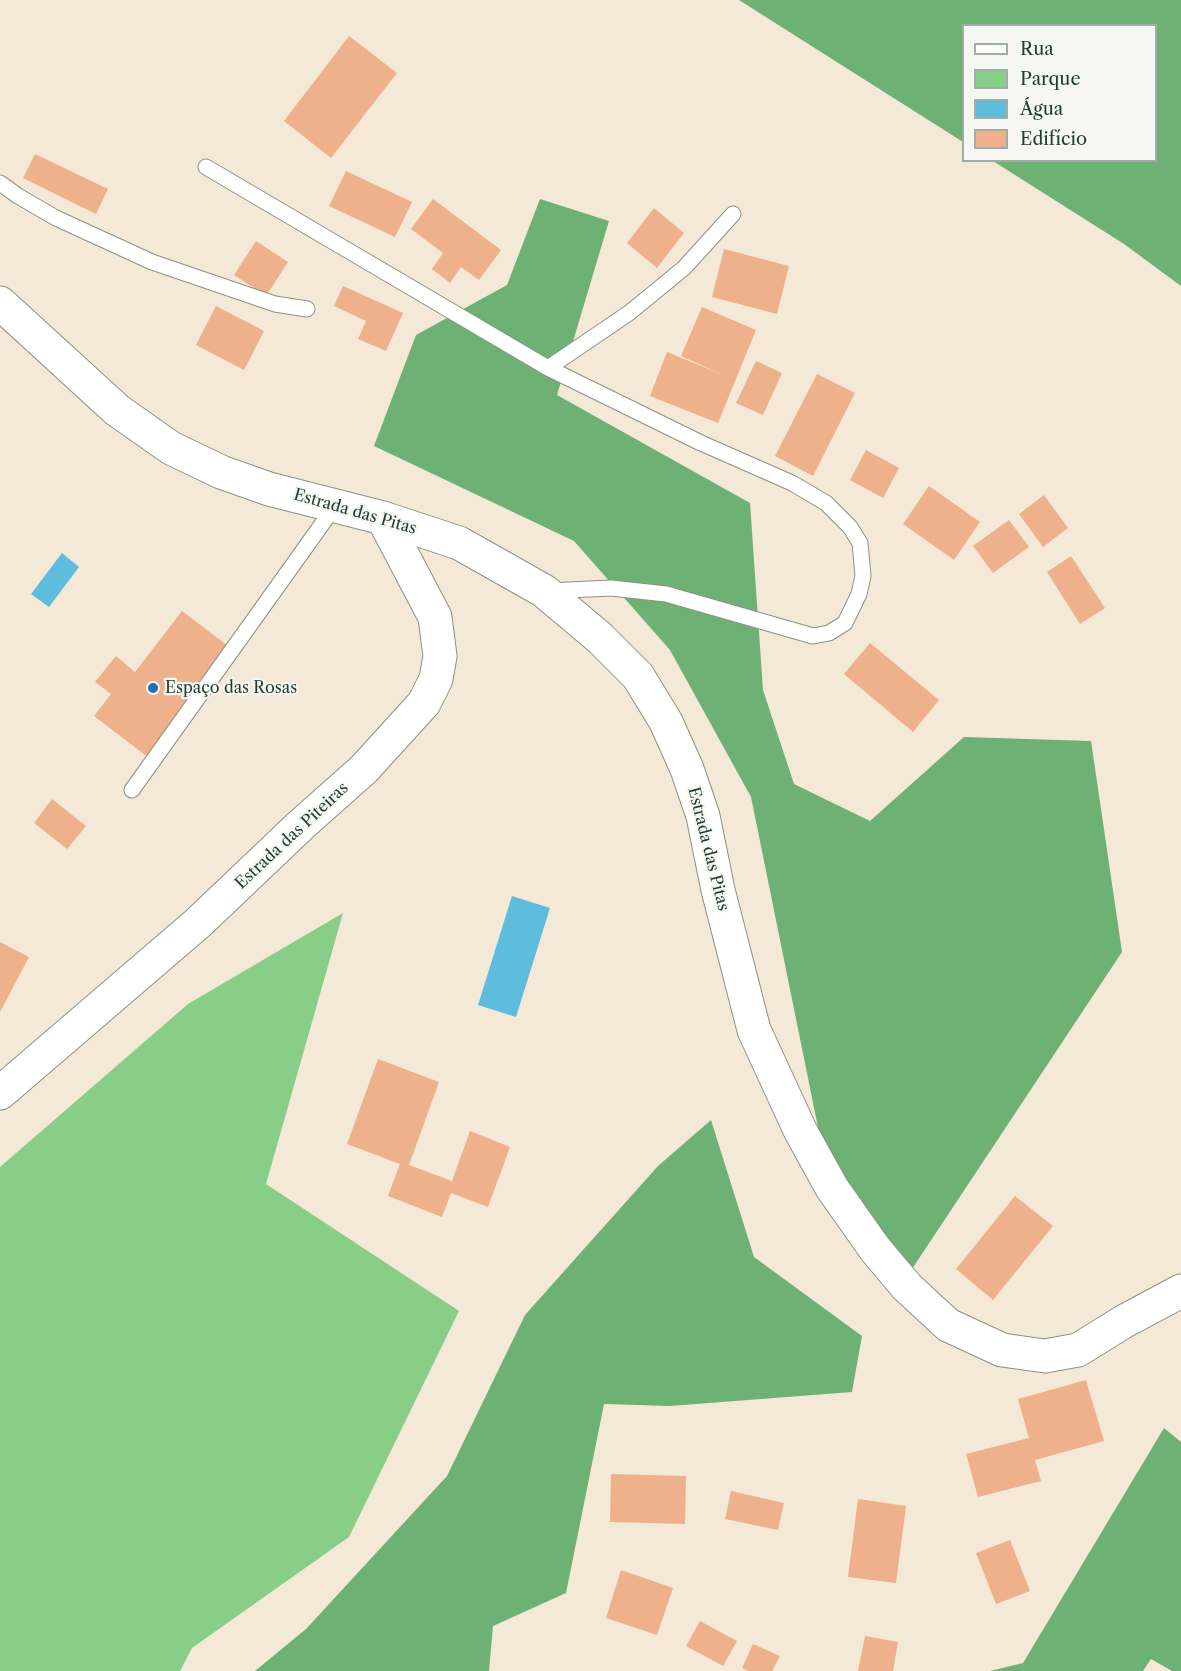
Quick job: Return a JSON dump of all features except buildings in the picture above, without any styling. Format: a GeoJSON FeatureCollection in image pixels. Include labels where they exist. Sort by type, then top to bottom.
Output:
{"type":"FeatureCollection","features":[{"type":"Feature","properties":{"kind":"street","name":"Estrada das Pitas"},"geometry":{"type":"LineString","coordinates":[[0,303],[117,410],[171,448],[222,472],[260,485],[383,518],[459,543],[544,591],[600,638],[638,676],[666,722],[687,769],[703,816],[718,890],[754,1030],[800,1130],[832,1188],[875,1249],[907,1287],[948,1325],[1002,1350],[1045,1356],[1078,1350],[1123,1322],[1181,1291]]}},
{"type":"Feature","properties":{"kind":"street","name":"Estrada das Piteiras"},"geometry":{"type":"LineString","coordinates":[[0,1093],[198,923],[364,769],[424,703],[436,679],[440,656],[435,617],[383,518]]}},
{"type":"Feature","properties":{"kind":"lane"},"geometry":{"type":"LineString","coordinates":[[206,167],[548,368],[701,443],[792,483],[826,503],[850,527],[860,543],[863,576],[859,594],[844,622],[829,633],[813,636],[666,594],[611,588],[544,591]]}},
{"type":"Feature","properties":{"kind":"lane"},"geometry":{"type":"LineString","coordinates":[[0,183],[56,218],[152,262],[275,304],[307,309]]}},
{"type":"Feature","properties":{"kind":"lane"},"geometry":{"type":"LineString","coordinates":[[548,368],[629,313],[675,276],[733,214]]}},
{"type":"Feature","properties":{"kind":"lane"},"geometry":{"type":"LineString","coordinates":[[132,790],[335,506]]}},
{"type":"Feature","properties":{"kind":"green space"},"geometry":{"type":"Polygon","coordinates":[[[739,0],[1181,0],[1181,286],[1124,244],[995,162],[1157,162],[1157,24],[962,24],[962,141],[739,0]]]}},
{"type":"Feature","properties":{"kind":"green space"},"geometry":{"type":"Polygon","coordinates":[[[540,199],[609,221],[557,395],[750,503],[763,690],[794,784],[870,821],[964,737],[1091,741],[1122,952],[910,1272],[822,1147],[751,797],[670,650],[574,541],[374,446],[416,335],[507,285],[540,199]]]}},
{"type":"Feature","properties":{"kind":"green space"},"geometry":{"type":"Polygon","coordinates":[[[343,913],[266,1184],[459,1311],[349,1537],[192,1648],[180,1671],[0,1671],[0,1167],[188,1004],[343,913]]]}},
{"type":"Feature","properties":{"kind":"green space"},"geometry":{"type":"Polygon","coordinates":[[[711,1120],[754,1257],[862,1336],[852,1392],[670,1406],[604,1404],[566,1593],[493,1626],[489,1671],[255,1671],[306,1629],[447,1476],[525,1315],[658,1166],[711,1120]]]}},
{"type":"Feature","properties":{"kind":"green space"},"geometry":{"type":"Polygon","coordinates":[[[1164,1428],[1181,1442],[1181,1671],[1172,1671],[1151,1659],[1143,1671],[990,1671],[1023,1663],[1164,1428]]]}},
{"type":"Feature","properties":{"kind":"water"},"geometry":{"type":"Polygon","coordinates":[[[62,553],[79,567],[49,607],[31,594],[62,553]]]}},
{"type":"Feature","properties":{"kind":"water"},"geometry":{"type":"Polygon","coordinates":[[[512,896],[550,908],[516,1017],[478,1005],[512,896]]]}},
{"type":"Feature","properties":{"kind":"place","name":"Espaço das Rosas"},"geometry":{"type":"Point","coordinates":[153,688]}}]}
